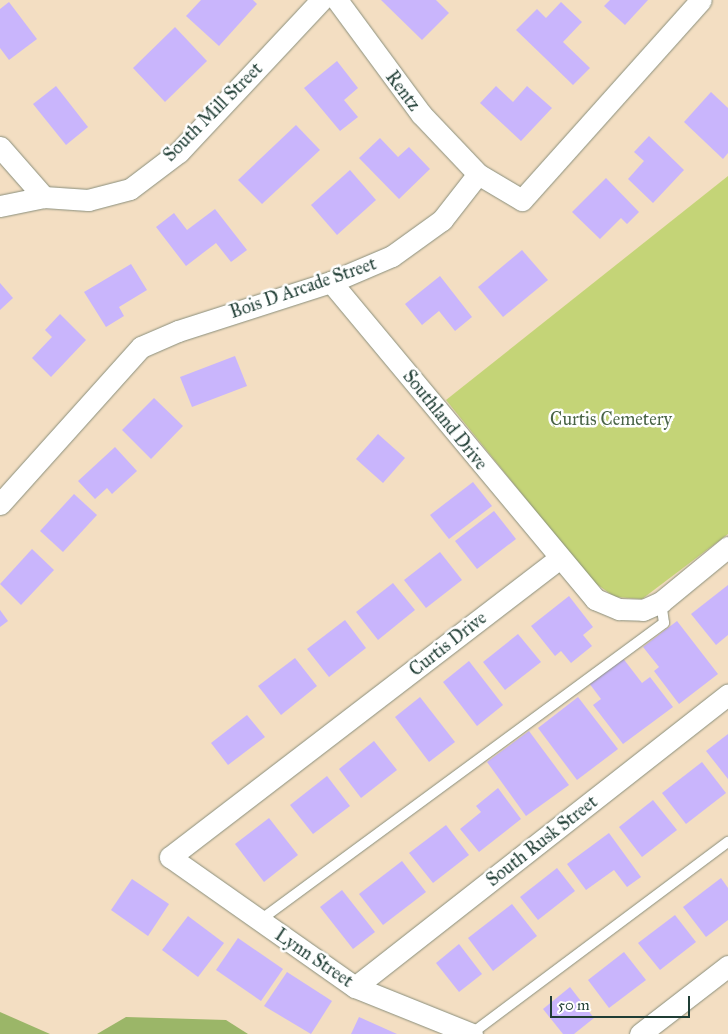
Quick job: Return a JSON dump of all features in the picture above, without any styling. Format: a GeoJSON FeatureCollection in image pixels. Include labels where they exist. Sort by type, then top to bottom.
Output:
{"type":"FeatureCollection","features":[{"type":"Feature","properties":{"kind":"street","name":"South Mill Street"},"geometry":{"type":"LineString","coordinates":[[0,206],[44,197],[88,200],[130,189],[180,152],[321,0]]}},
{"type":"Feature","properties":{"kind":"street","name":"Rentz"},"geometry":{"type":"LineString","coordinates":[[338,0],[421,114],[478,174]]}},
{"type":"Feature","properties":{"kind":"street"},"geometry":{"type":"LineString","coordinates":[[478,174],[522,200],[701,0]]}},
{"type":"Feature","properties":{"kind":"street"},"geometry":{"type":"LineString","coordinates":[[0,147],[44,197]]}},
{"type":"Feature","properties":{"kind":"street","name":"Bois D Arcade Street"},"geometry":{"type":"LineString","coordinates":[[0,504],[141,347],[178,330],[331,282],[392,256],[442,220],[478,174]]}},
{"type":"Feature","properties":{"kind":"street","name":"Southland Drive"},"geometry":{"type":"LineString","coordinates":[[331,282],[559,559]]}},
{"type":"Feature","properties":{"kind":"street"},"geometry":{"type":"LineString","coordinates":[[559,559],[595,599],[619,609],[643,610],[661,602],[728,547]]}},
{"type":"Feature","properties":{"kind":"street","name":"Curtis Drive"},"geometry":{"type":"LineString","coordinates":[[170,857],[559,559]]}},
{"type":"Feature","properties":{"kind":"street","name":"South Rusk Street"},"geometry":{"type":"LineString","coordinates":[[356,987],[728,695]]}},
{"type":"Feature","properties":{"kind":"street","name":"Lynn Street"},"geometry":{"type":"LineString","coordinates":[[170,857],[356,987],[472,1034]]}},
{"type":"Feature","properties":{"kind":"street"},"geometry":{"type":"LineString","coordinates":[[640,1034],[728,966]]}},
{"type":"Feature","properties":{"kind":"lane"},"geometry":{"type":"LineString","coordinates":[[259,921],[664,623],[661,602]]}},
{"type":"Feature","properties":{"kind":"lane"},"geometry":{"type":"LineString","coordinates":[[472,1034],[728,842]]}},
{"type":"Feature","properties":{"kind":"green space","name":"Curtis Cemetery"},"geometry":{"type":"Polygon","coordinates":[[[728,176],[728,534],[642,599],[615,597],[592,581],[446,400],[728,176]]]}},
{"type":"Feature","properties":{"kind":"green space"},"geometry":{"type":"Polygon","coordinates":[[[0,1012],[50,1034],[0,1034],[0,1012]]]}},
{"type":"Feature","properties":{"kind":"green space"},"geometry":{"type":"Polygon","coordinates":[[[126,1017],[226,1020],[248,1034],[97,1034],[126,1017]]]}},
{"type":"Feature","properties":{"kind":"building"},"geometry":{"type":"Polygon","coordinates":[[[201,0],[253,0],[257,4],[219,46],[186,16],[201,0]]]}},
{"type":"Feature","properties":{"kind":"building"},"geometry":{"type":"Polygon","coordinates":[[[381,0],[436,0],[449,13],[422,40],[381,0]]]}},
{"type":"Feature","properties":{"kind":"building"},"geometry":{"type":"Polygon","coordinates":[[[610,0],[648,0],[625,25],[604,6],[610,0]]]}},
{"type":"Feature","properties":{"kind":"building"},"geometry":{"type":"Polygon","coordinates":[[[9,2],[37,39],[9,60],[0,48],[0,9],[9,2]]]}},
{"type":"Feature","properties":{"kind":"building"},"geometry":{"type":"Polygon","coordinates":[[[561,2],[582,22],[563,42],[590,68],[573,85],[516,30],[537,9],[546,18],[561,2]]]}},
{"type":"Feature","properties":{"kind":"building"},"geometry":{"type":"Polygon","coordinates":[[[175,27],[207,61],[165,102],[133,68],[175,27]]]}},
{"type":"Feature","properties":{"kind":"building"},"geometry":{"type":"Polygon","coordinates":[[[337,61],[358,88],[344,100],[358,117],[340,131],[304,88],[337,61]]]}},
{"type":"Feature","properties":{"kind":"building"},"geometry":{"type":"Polygon","coordinates":[[[56,86],[88,127],[66,145],[33,104],[56,86]]]}},
{"type":"Feature","properties":{"kind":"building"},"geometry":{"type":"Polygon","coordinates":[[[496,86],[513,102],[527,86],[552,108],[521,141],[480,103],[496,86]]]}},
{"type":"Feature","properties":{"kind":"building"},"geometry":{"type":"Polygon","coordinates":[[[711,92],[728,108],[728,153],[723,159],[684,122],[711,92]]]}},
{"type":"Feature","properties":{"kind":"building"},"geometry":{"type":"Polygon","coordinates":[[[296,125],[320,150],[262,204],[238,180],[296,125]]]}},
{"type":"Feature","properties":{"kind":"building"},"geometry":{"type":"Polygon","coordinates":[[[649,136],[684,170],[653,203],[628,179],[644,161],[634,152],[649,136]]]}},
{"type":"Feature","properties":{"kind":"building"},"geometry":{"type":"Polygon","coordinates":[[[380,138],[398,157],[409,147],[430,169],[399,199],[359,158],[380,138]]]}},
{"type":"Feature","properties":{"kind":"building"},"geometry":{"type":"Polygon","coordinates":[[[350,170],[376,200],[337,235],[311,205],[350,170]]]}},
{"type":"Feature","properties":{"kind":"building"},"geometry":{"type":"Polygon","coordinates":[[[606,178],[639,212],[627,224],[621,218],[600,239],[572,212],[606,178]]]}},
{"type":"Feature","properties":{"kind":"building"},"geometry":{"type":"Polygon","coordinates":[[[215,209],[247,250],[231,262],[216,243],[186,266],[156,227],[174,213],[187,230],[215,209]]]}},
{"type":"Feature","properties":{"kind":"building"},"geometry":{"type":"Polygon","coordinates":[[[522,250],[548,280],[503,317],[478,287],[522,250]]]}},
{"type":"Feature","properties":{"kind":"building"},"geometry":{"type":"Polygon","coordinates":[[[131,264],[147,290],[119,307],[124,316],[106,327],[84,292],[131,264]]]}},
{"type":"Feature","properties":{"kind":"building"},"geometry":{"type":"Polygon","coordinates":[[[440,276],[472,317],[455,331],[439,311],[422,325],[405,304],[440,276]]]}},
{"type":"Feature","properties":{"kind":"building"},"geometry":{"type":"Polygon","coordinates":[[[0,283],[13,298],[0,310],[0,283]]]}},
{"type":"Feature","properties":{"kind":"building"},"geometry":{"type":"Polygon","coordinates":[[[60,314],[86,340],[51,377],[32,358],[52,337],[45,330],[60,314]]]}},
{"type":"Feature","properties":{"kind":"building"},"geometry":{"type":"Polygon","coordinates":[[[235,356],[247,386],[192,407],[180,377],[235,356]]]}},
{"type":"Feature","properties":{"kind":"building"},"geometry":{"type":"Polygon","coordinates":[[[154,398],[183,426],[151,459],[122,430],[154,398]]]}},
{"type":"Feature","properties":{"kind":"building"},"geometry":{"type":"Polygon","coordinates":[[[378,434],[405,458],[383,483],[356,459],[378,434]]]}},
{"type":"Feature","properties":{"kind":"building"},"geometry":{"type":"Polygon","coordinates":[[[115,447],[137,471],[112,494],[107,488],[95,499],[78,481],[115,447]]]}},
{"type":"Feature","properties":{"kind":"building"},"geometry":{"type":"Polygon","coordinates":[[[473,482],[492,506],[449,539],[430,515],[473,482]]]}},
{"type":"Feature","properties":{"kind":"building"},"geometry":{"type":"Polygon","coordinates":[[[74,494],[97,515],[63,552],[40,531],[74,494]]]}},
{"type":"Feature","properties":{"kind":"building"},"geometry":{"type":"Polygon","coordinates":[[[494,511],[516,539],[477,569],[455,541],[494,511]]]}},
{"type":"Feature","properties":{"kind":"building"},"geometry":{"type":"Polygon","coordinates":[[[32,549],[54,570],[21,605],[0,584],[32,549]]]}},
{"type":"Feature","properties":{"kind":"building"},"geometry":{"type":"Polygon","coordinates":[[[440,552],[462,580],[426,608],[404,580],[440,552]]]}},
{"type":"Feature","properties":{"kind":"building"},"geometry":{"type":"Polygon","coordinates":[[[393,583],[415,610],[378,640],[356,612],[393,583]]]}},
{"type":"Feature","properties":{"kind":"building"},"geometry":{"type":"Polygon","coordinates":[[[728,585],[728,635],[716,645],[691,614],[728,585]]]}},
{"type":"Feature","properties":{"kind":"building"},"geometry":{"type":"Polygon","coordinates":[[[569,596],[593,627],[583,635],[592,646],[571,663],[561,651],[555,656],[531,626],[569,596]]]}},
{"type":"Feature","properties":{"kind":"building"},"geometry":{"type":"Polygon","coordinates":[[[0,610],[8,621],[0,627],[0,610]]]}},
{"type":"Feature","properties":{"kind":"building"},"geometry":{"type":"Polygon","coordinates":[[[345,620],[366,648],[329,677],[307,649],[345,620]]]}},
{"type":"Feature","properties":{"kind":"building"},"geometry":{"type":"Polygon","coordinates":[[[677,621],[718,674],[679,704],[654,671],[659,667],[643,647],[677,621]]]}},
{"type":"Feature","properties":{"kind":"building"},"geometry":{"type":"Polygon","coordinates":[[[518,634],[541,662],[505,690],[483,662],[518,634]]]}},
{"type":"Feature","properties":{"kind":"building"},"geometry":{"type":"Polygon","coordinates":[[[622,657],[642,683],[650,677],[673,707],[623,744],[593,705],[601,699],[589,683],[622,657]]]}},
{"type":"Feature","properties":{"kind":"building"},"geometry":{"type":"Polygon","coordinates":[[[295,658],[317,686],[281,715],[258,686],[295,658]]]}},
{"type":"Feature","properties":{"kind":"building"},"geometry":{"type":"Polygon","coordinates":[[[469,661],[503,705],[477,726],[443,682],[469,661]]]}},
{"type":"Feature","properties":{"kind":"building"},"geometry":{"type":"Polygon","coordinates":[[[420,697],[455,742],[429,762],[395,717],[420,697]]]}},
{"type":"Feature","properties":{"kind":"building"},"geometry":{"type":"Polygon","coordinates":[[[578,697],[618,749],[577,780],[538,728],[578,697]]]}},
{"type":"Feature","properties":{"kind":"building"},"geometry":{"type":"Polygon","coordinates":[[[247,715],[265,737],[228,765],[211,743],[247,715]]]}},
{"type":"Feature","properties":{"kind":"building"},"geometry":{"type":"Polygon","coordinates":[[[529,731],[569,785],[526,816],[487,762],[529,731]]]}},
{"type":"Feature","properties":{"kind":"building"},"geometry":{"type":"Polygon","coordinates":[[[728,734],[728,779],[706,751],[728,734]]]}},
{"type":"Feature","properties":{"kind":"building"},"geometry":{"type":"Polygon","coordinates":[[[374,741],[397,770],[361,798],[339,769],[374,741]]]}},
{"type":"Feature","properties":{"kind":"building"},"geometry":{"type":"Polygon","coordinates":[[[702,762],[726,793],[686,824],[662,793],[702,762]]]}},
{"type":"Feature","properties":{"kind":"building"},"geometry":{"type":"Polygon","coordinates":[[[327,776],[350,806],[313,834],[290,805],[327,776]]]}},
{"type":"Feature","properties":{"kind":"building"},"geometry":{"type":"Polygon","coordinates":[[[498,788],[521,819],[479,852],[460,829],[481,812],[476,806],[498,788]]]}},
{"type":"Feature","properties":{"kind":"building"},"geometry":{"type":"Polygon","coordinates":[[[653,800],[677,830],[642,857],[619,827],[653,800]]]}},
{"type":"Feature","properties":{"kind":"building"},"geometry":{"type":"Polygon","coordinates":[[[269,818],[298,855],[264,882],[235,844],[269,818]]]}},
{"type":"Feature","properties":{"kind":"building"},"geometry":{"type":"Polygon","coordinates":[[[446,825],[469,855],[433,883],[409,853],[446,825]]]}},
{"type":"Feature","properties":{"kind":"building"},"geometry":{"type":"Polygon","coordinates":[[[609,833],[641,877],[627,887],[614,870],[586,890],[567,864],[609,833]]]}},
{"type":"Feature","properties":{"kind":"building"},"geometry":{"type":"Polygon","coordinates":[[[402,861],[426,892],[383,925],[359,894],[402,861]]]}},
{"type":"Feature","properties":{"kind":"building"},"geometry":{"type":"Polygon","coordinates":[[[557,868],[575,891],[538,920],[520,897],[557,868]]]}},
{"type":"Feature","properties":{"kind":"building"},"geometry":{"type":"Polygon","coordinates":[[[721,878],[728,888],[728,920],[706,937],[683,907],[721,878]]]}},
{"type":"Feature","properties":{"kind":"building"},"geometry":{"type":"Polygon","coordinates":[[[132,879],[169,904],[148,936],[111,910],[132,879]]]}},
{"type":"Feature","properties":{"kind":"building"},"geometry":{"type":"Polygon","coordinates":[[[342,890],[375,932],[353,949],[320,907],[342,890]]]}},
{"type":"Feature","properties":{"kind":"building"},"geometry":{"type":"Polygon","coordinates":[[[512,904],[537,936],[493,971],[468,938],[512,904]]]}},
{"type":"Feature","properties":{"kind":"building"},"geometry":{"type":"Polygon","coordinates":[[[675,915],[696,942],[660,970],[638,943],[675,915]]]}},
{"type":"Feature","properties":{"kind":"building"},"geometry":{"type":"Polygon","coordinates":[[[188,916],[224,943],[198,977],[162,950],[188,916]]]}},
{"type":"Feature","properties":{"kind":"building"},"geometry":{"type":"Polygon","coordinates":[[[238,938],[283,969],[261,1001],[216,970],[238,938]]]}},
{"type":"Feature","properties":{"kind":"building"},"geometry":{"type":"Polygon","coordinates":[[[459,944],[482,974],[459,992],[436,963],[459,944]]]}},
{"type":"Feature","properties":{"kind":"building"},"geometry":{"type":"Polygon","coordinates":[[[624,952],[646,980],[609,1008],[588,980],[624,952]]]}},
{"type":"Feature","properties":{"kind":"building"},"geometry":{"type":"Polygon","coordinates":[[[287,972],[332,1001],[311,1034],[264,1006],[287,972]]]}},
{"type":"Feature","properties":{"kind":"building"},"geometry":{"type":"Polygon","coordinates":[[[570,987],[594,1018],[574,1034],[563,1034],[543,1009],[570,987]]]}},
{"type":"Feature","properties":{"kind":"building"},"geometry":{"type":"Polygon","coordinates":[[[359,1017],[397,1034],[351,1034],[359,1017]]]}}]}
